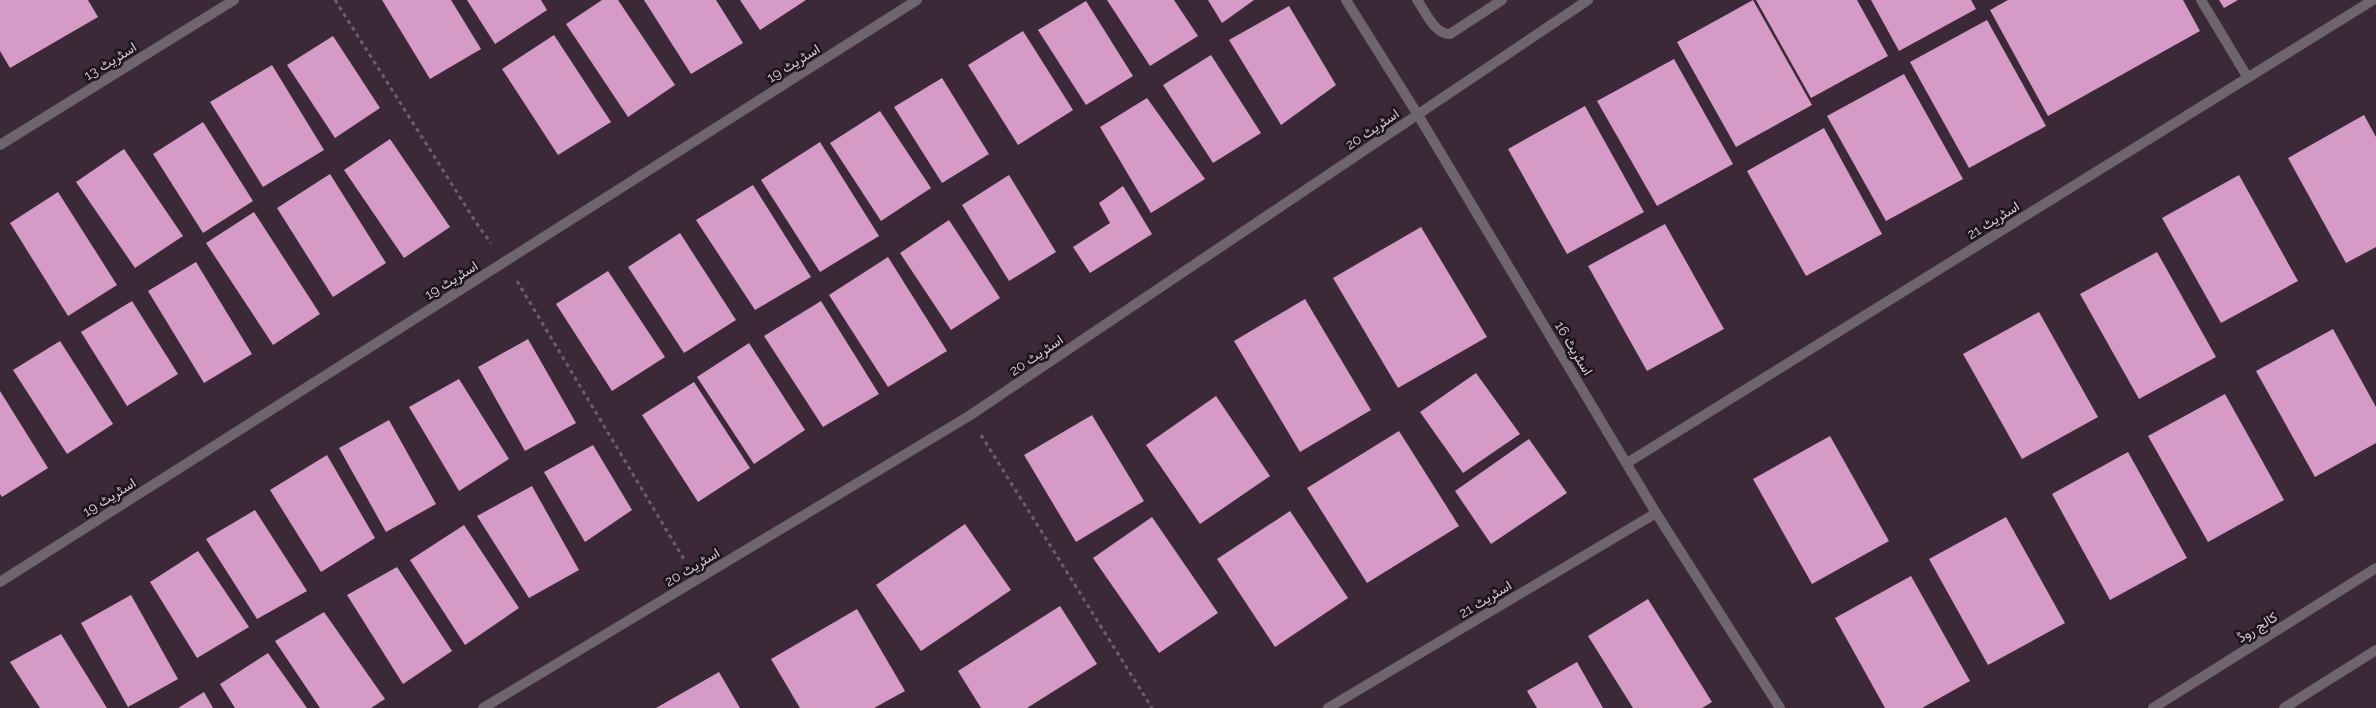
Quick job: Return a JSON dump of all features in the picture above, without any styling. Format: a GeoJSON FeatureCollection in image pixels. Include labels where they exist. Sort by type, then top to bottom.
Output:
{"type":"FeatureCollection","features":[{"type":"Feature","properties":{"kind":"street","name":"اسٹریٹ 13"},"geometry":{"type":"LineString","coordinates":[[0,145],[234,0]]}},
{"type":"Feature","properties":{"kind":"street","name":"اسٹریٹ 19"},"geometry":{"type":"LineString","coordinates":[[0,582],[917,0]]}},
{"type":"Feature","properties":{"kind":"street","name":"اسٹریٹ 16"},"geometry":{"type":"LineString","coordinates":[[1346,0],[1418,115],[1656,513],[1780,708]]}},
{"type":"Feature","properties":{"kind":"street"},"geometry":{"type":"LineString","coordinates":[[1417,0],[1438,31],[1445,34],[1450,34],[1502,0]]}},
{"type":"Feature","properties":{"kind":"street","name":"اسٹریٹ 20"},"geometry":{"type":"LineString","coordinates":[[483,708],[969,416],[1588,0]]}},
{"type":"Feature","properties":{"kind":"street"},"geometry":{"type":"LineString","coordinates":[[2201,0],[2248,78]]}},
{"type":"Feature","properties":{"kind":"street","name":"اسٹریٹ 21"},"geometry":{"type":"LineString","coordinates":[[1626,463],[2373,0]]}},
{"type":"Feature","properties":{"kind":"street","name":"اسٹریٹ 21"},"geometry":{"type":"LineString","coordinates":[[1328,708],[1656,513]]}},
{"type":"Feature","properties":{"kind":"street","name":"کالج روڈ"},"geometry":{"type":"LineString","coordinates":[[2153,708],[2376,568]]}},
{"type":"Feature","properties":{"kind":"street"},"geometry":{"type":"LineString","coordinates":[[2284,708],[2376,650]]}},
{"type":"Feature","properties":{"kind":"path"},"geometry":{"type":"LineString","coordinates":[[335,0],[477,224],[506,261],[696,580]]}},
{"type":"Feature","properties":{"kind":"path"},"geometry":{"type":"LineString","coordinates":[[969,416],[1152,708]]}},
{"type":"Feature","properties":{"kind":"building"},"geometry":{"type":"Polygon","coordinates":[[[0,0],[88,0],[98,17],[10,68],[0,51],[0,0]]]}},
{"type":"Feature","properties":{"kind":"building"},"geometry":{"type":"Polygon","coordinates":[[[382,0],[451,0],[481,49],[430,79],[382,0]]]}},
{"type":"Feature","properties":{"kind":"building"},"geometry":{"type":"Polygon","coordinates":[[[467,0],[541,0],[547,10],[495,44],[467,0]]]}},
{"type":"Feature","properties":{"kind":"building"},"geometry":{"type":"Polygon","coordinates":[[[602,0],[618,0],[675,85],[628,117],[566,24],[602,0]]]}},
{"type":"Feature","properties":{"kind":"building"},"geometry":{"type":"Polygon","coordinates":[[[644,0],[716,0],[743,43],[691,74],[644,0]]]}},
{"type":"Feature","properties":{"kind":"building"},"geometry":{"type":"Polygon","coordinates":[[[740,0],[806,0],[760,30],[740,0]]]}},
{"type":"Feature","properties":{"kind":"building"},"geometry":{"type":"Polygon","coordinates":[[[1107,0],[1174,0],[1198,36],[1150,66],[1107,0]]]}},
{"type":"Feature","properties":{"kind":"building"},"geometry":{"type":"Polygon","coordinates":[[[1208,0],[1254,0],[1222,23],[1208,0]]]}},
{"type":"Feature","properties":{"kind":"building"},"geometry":{"type":"Polygon","coordinates":[[[1753,0],[1812,105],[1736,147],[1677,42],[1753,0]]]}},
{"type":"Feature","properties":{"kind":"building"},"geometry":{"type":"Polygon","coordinates":[[[1756,0],[1857,0],[1888,56],[1811,98],[1756,0]]]}},
{"type":"Feature","properties":{"kind":"building"},"geometry":{"type":"Polygon","coordinates":[[[1871,0],[1971,0],[1976,9],[1899,51],[1871,0]]]}},
{"type":"Feature","properties":{"kind":"building"},"geometry":{"type":"Polygon","coordinates":[[[2008,0],[2183,0],[2200,31],[2048,116],[1990,10],[2008,0]]]}},
{"type":"Feature","properties":{"kind":"building"},"geometry":{"type":"Polygon","coordinates":[[[2219,0],[2238,0],[2224,8],[2219,0]]]}},
{"type":"Feature","properties":{"kind":"building"},"geometry":{"type":"Polygon","coordinates":[[[1086,1],[1133,76],[1086,105],[1038,30],[1086,1]]]}},
{"type":"Feature","properties":{"kind":"building"},"geometry":{"type":"Polygon","coordinates":[[[1289,6],[1336,85],[1281,125],[1229,40],[1289,6]]]}},
{"type":"Feature","properties":{"kind":"building"},"geometry":{"type":"Polygon","coordinates":[[[1987,20],[2046,126],[1969,168],[1910,62],[1987,20]]]}},
{"type":"Feature","properties":{"kind":"building"},"geometry":{"type":"Polygon","coordinates":[[[1023,31],[1073,110],[1018,145],[968,65],[1023,31]]]}},
{"type":"Feature","properties":{"kind":"building"},"geometry":{"type":"Polygon","coordinates":[[[554,35],[611,122],[558,155],[502,69],[554,35]]]}},
{"type":"Feature","properties":{"kind":"building"},"geometry":{"type":"Polygon","coordinates":[[[333,36],[380,108],[335,138],[287,65],[333,36]]]}},
{"type":"Feature","properties":{"kind":"building"},"geometry":{"type":"Polygon","coordinates":[[[1211,55],[1261,133],[1213,163],[1163,85],[1211,55]]]}},
{"type":"Feature","properties":{"kind":"building"},"geometry":{"type":"Polygon","coordinates":[[[1674,59],[1733,164],[1657,206],[1597,101],[1674,59]]]}},
{"type":"Feature","properties":{"kind":"building"},"geometry":{"type":"Polygon","coordinates":[[[272,65],[324,150],[263,187],[210,102],[272,65]]]}},
{"type":"Feature","properties":{"kind":"building"},"geometry":{"type":"Polygon","coordinates":[[[1904,74],[1963,179],[1886,221],[1827,116],[1904,74]]]}},
{"type":"Feature","properties":{"kind":"building"},"geometry":{"type":"Polygon","coordinates":[[[942,78],[989,154],[942,183],[894,107],[942,78]]]}},
{"type":"Feature","properties":{"kind":"building"},"geometry":{"type":"Polygon","coordinates":[[[1147,98],[1205,179],[1151,213],[1100,127],[1147,98]]]}},
{"type":"Feature","properties":{"kind":"building"},"geometry":{"type":"Polygon","coordinates":[[[1585,106],[1644,212],[1567,254],[1508,149],[1585,106]]]}},
{"type":"Feature","properties":{"kind":"building"},"geometry":{"type":"Polygon","coordinates":[[[880,111],[931,188],[881,221],[830,143],[880,111]]]}},
{"type":"Feature","properties":{"kind":"building"},"geometry":{"type":"Polygon","coordinates":[[[2364,115],[2376,137],[2376,247],[2346,263],[2288,158],[2364,115]]]}},
{"type":"Feature","properties":{"kind":"building"},"geometry":{"type":"Polygon","coordinates":[[[203,122],[253,201],[203,233],[153,154],[203,122]]]}},
{"type":"Feature","properties":{"kind":"building"},"geometry":{"type":"Polygon","coordinates":[[[1824,128],[1882,234],[1806,276],[1747,171],[1824,128]]]}},
{"type":"Feature","properties":{"kind":"building"},"geometry":{"type":"Polygon","coordinates":[[[390,139],[450,227],[404,258],[344,170],[390,139]]]}},
{"type":"Feature","properties":{"kind":"building"},"geometry":{"type":"Polygon","coordinates":[[[820,142],[879,236],[820,272],[761,180],[820,142]]]}},
{"type":"Feature","properties":{"kind":"building"},"geometry":{"type":"Polygon","coordinates":[[[124,149],[183,236],[135,268],[76,182],[124,149]]]}},
{"type":"Feature","properties":{"kind":"building"},"geometry":{"type":"Polygon","coordinates":[[[330,174],[386,263],[333,297],[277,208],[330,174]]]}},
{"type":"Feature","properties":{"kind":"building"},"geometry":{"type":"Polygon","coordinates":[[[1009,175],[1056,252],[1009,281],[962,205],[1009,175]]]}},
{"type":"Feature","properties":{"kind":"building"},"geometry":{"type":"Polygon","coordinates":[[[2239,175],[2298,281],[2221,323],[2162,218],[2239,175]]]}},
{"type":"Feature","properties":{"kind":"building"},"geometry":{"type":"Polygon","coordinates":[[[753,185],[811,277],[755,310],[696,220],[753,185]]]}},
{"type":"Feature","properties":{"kind":"building"},"geometry":{"type":"Polygon","coordinates":[[[1123,186],[1152,234],[1090,273],[1073,247],[1110,223],[1099,203],[1123,186]]]}},
{"type":"Feature","properties":{"kind":"building"},"geometry":{"type":"Polygon","coordinates":[[[58,192],[117,285],[68,316],[10,223],[58,192]]]}},
{"type":"Feature","properties":{"kind":"building"},"geometry":{"type":"Polygon","coordinates":[[[254,212],[320,314],[273,345],[206,243],[254,212]]]}},
{"type":"Feature","properties":{"kind":"building"},"geometry":{"type":"Polygon","coordinates":[[[949,220],[1000,298],[951,330],[900,253],[949,220]]]}},
{"type":"Feature","properties":{"kind":"building"},"geometry":{"type":"Polygon","coordinates":[[[1665,224],[1724,329],[1647,371],[1588,266],[1665,224]]]}},
{"type":"Feature","properties":{"kind":"building"},"geometry":{"type":"Polygon","coordinates":[[[1421,227],[1487,337],[1398,388],[1333,278],[1421,227]]]}},
{"type":"Feature","properties":{"kind":"building"},"geometry":{"type":"Polygon","coordinates":[[[680,233],[736,320],[684,353],[628,267],[680,233]]]}},
{"type":"Feature","properties":{"kind":"building"},"geometry":{"type":"Polygon","coordinates":[[[2157,252],[2216,357],[2139,399],[2080,294],[2157,252]]]}},
{"type":"Feature","properties":{"kind":"building"},"geometry":{"type":"Polygon","coordinates":[[[888,257],[947,351],[888,387],[829,295],[888,257]]]}},
{"type":"Feature","properties":{"kind":"building"},"geometry":{"type":"Polygon","coordinates":[[[196,262],[252,354],[204,383],[148,291],[196,262]]]}},
{"type":"Feature","properties":{"kind":"building"},"geometry":{"type":"Polygon","coordinates":[[[608,271],[665,357],[612,391],[556,304],[608,271]]]}},
{"type":"Feature","properties":{"kind":"building"},"geometry":{"type":"Polygon","coordinates":[[[1305,299],[1371,410],[1300,452],[1234,341],[1305,299]]]}},
{"type":"Feature","properties":{"kind":"building"},"geometry":{"type":"Polygon","coordinates":[[[132,301],[178,374],[127,406],[81,332],[132,301]]]}},
{"type":"Feature","properties":{"kind":"building"},"geometry":{"type":"Polygon","coordinates":[[[821,301],[879,394],[823,427],[764,336],[821,301]]]}},
{"type":"Feature","properties":{"kind":"building"},"geometry":{"type":"Polygon","coordinates":[[[2039,312],[2098,417],[2022,459],[1963,354],[2039,312]]]}},
{"type":"Feature","properties":{"kind":"building"},"geometry":{"type":"Polygon","coordinates":[[[2333,329],[2376,407],[2376,443],[2315,477],[2256,371],[2333,329]]]}},
{"type":"Feature","properties":{"kind":"building"},"geometry":{"type":"Polygon","coordinates":[[[528,339],[576,423],[525,451],[478,367],[528,339]]]}},
{"type":"Feature","properties":{"kind":"building"},"geometry":{"type":"Polygon","coordinates":[[[60,341],[113,424],[67,454],[13,370],[60,341]]]}},
{"type":"Feature","properties":{"kind":"building"},"geometry":{"type":"Polygon","coordinates":[[[749,343],[805,430],[754,464],[697,377],[749,343]]]}},
{"type":"Feature","properties":{"kind":"building"},"geometry":{"type":"Polygon","coordinates":[[[1476,373],[1520,434],[1463,473],[1420,412],[1476,373]]]}},
{"type":"Feature","properties":{"kind":"building"},"geometry":{"type":"Polygon","coordinates":[[[459,379],[509,459],[459,491],[409,407],[459,379]]]}},
{"type":"Feature","properties":{"kind":"building"},"geometry":{"type":"Polygon","coordinates":[[[694,382],[750,468],[698,502],[642,415],[694,382]]]}},
{"type":"Feature","properties":{"kind":"building"},"geometry":{"type":"Polygon","coordinates":[[[0,391],[48,468],[2,497],[0,494],[0,391]]]}},
{"type":"Feature","properties":{"kind":"building"},"geometry":{"type":"Polygon","coordinates":[[[2225,394],[2284,500],[2208,542],[2148,436],[2225,394]]]}},
{"type":"Feature","properties":{"kind":"building"},"geometry":{"type":"Polygon","coordinates":[[[1216,396],[1270,476],[1200,524],[1146,445],[1216,396]]]}},
{"type":"Feature","properties":{"kind":"building"},"geometry":{"type":"Polygon","coordinates":[[[1092,415],[1144,501],[1076,542],[1024,455],[1092,415]]]}},
{"type":"Feature","properties":{"kind":"building"},"geometry":{"type":"Polygon","coordinates":[[[389,420],[436,504],[386,532],[339,448],[389,420]]]}},
{"type":"Feature","properties":{"kind":"building"},"geometry":{"type":"Polygon","coordinates":[[[1399,431],[1459,526],[1367,583],[1307,488],[1399,431]]]}},
{"type":"Feature","properties":{"kind":"building"},"geometry":{"type":"Polygon","coordinates":[[[1830,436],[1889,541],[1812,584],[1753,479],[1830,436]]]}},
{"type":"Feature","properties":{"kind":"building"},"geometry":{"type":"Polygon","coordinates":[[[1529,439],[1567,493],[1491,544],[1455,491],[1529,439]]]}},
{"type":"Feature","properties":{"kind":"building"},"geometry":{"type":"Polygon","coordinates":[[[593,445],[632,510],[585,542],[544,472],[593,445]]]}},
{"type":"Feature","properties":{"kind":"building"},"geometry":{"type":"Polygon","coordinates":[[[2128,452],[2187,558],[2110,600],[2052,494],[2128,452]]]}},
{"type":"Feature","properties":{"kind":"building"},"geometry":{"type":"Polygon","coordinates":[[[327,455],[375,538],[321,572],[270,490],[327,455]]]}},
{"type":"Feature","properties":{"kind":"building"},"geometry":{"type":"Polygon","coordinates":[[[532,486],[579,570],[529,598],[477,516],[532,486]]]}},
{"type":"Feature","properties":{"kind":"building"},"geometry":{"type":"Polygon","coordinates":[[[255,510],[307,591],[257,619],[206,539],[255,510]]]}},
{"type":"Feature","properties":{"kind":"building"},"geometry":{"type":"Polygon","coordinates":[[[1290,511],[1348,598],[1275,647],[1217,559],[1290,511]]]}},
{"type":"Feature","properties":{"kind":"building"},"geometry":{"type":"Polygon","coordinates":[[[1152,517],[1218,613],[1159,653],[1093,558],[1152,517]]]}},
{"type":"Feature","properties":{"kind":"building"},"geometry":{"type":"Polygon","coordinates":[[[2006,517],[2065,623],[1988,665],[1929,559],[2006,517]]]}},
{"type":"Feature","properties":{"kind":"building"},"geometry":{"type":"Polygon","coordinates":[[[965,524],[1011,590],[921,651],[876,585],[965,524]]]}},
{"type":"Feature","properties":{"kind":"building"},"geometry":{"type":"Polygon","coordinates":[[[464,525],[519,608],[465,645],[410,560],[464,525]]]}},
{"type":"Feature","properties":{"kind":"building"},"geometry":{"type":"Polygon","coordinates":[[[198,551],[249,627],[197,658],[150,582],[198,551]]]}},
{"type":"Feature","properties":{"kind":"building"},"geometry":{"type":"Polygon","coordinates":[[[397,567],[452,651],[403,684],[347,595],[397,567]]]}},
{"type":"Feature","properties":{"kind":"building"},"geometry":{"type":"Polygon","coordinates":[[[1911,576],[1970,681],[1922,708],[1885,708],[1835,618],[1911,576]]]}},
{"type":"Feature","properties":{"kind":"building"},"geometry":{"type":"Polygon","coordinates":[[[131,595],[178,679],[128,707],[81,623],[131,595]]]}},
{"type":"Feature","properties":{"kind":"building"},"geometry":{"type":"Polygon","coordinates":[[[1648,599],[1712,702],[1702,708],[1633,708],[1588,636],[1648,599]]]}},
{"type":"Feature","properties":{"kind":"building"},"geometry":{"type":"Polygon","coordinates":[[[1060,606],[1097,664],[1027,708],[981,708],[958,671],[1060,606]]]}},
{"type":"Feature","properties":{"kind":"building"},"geometry":{"type":"Polygon","coordinates":[[[857,609],[905,691],[874,708],[800,708],[771,659],[857,609]]]}},
{"type":"Feature","properties":{"kind":"building"},"geometry":{"type":"Polygon","coordinates":[[[324,612],[385,699],[371,708],[320,708],[275,641],[324,612]]]}},
{"type":"Feature","properties":{"kind":"building"},"geometry":{"type":"Polygon","coordinates":[[[61,634],[107,708],[40,708],[10,662],[61,634]]]}},
{"type":"Feature","properties":{"kind":"building"},"geometry":{"type":"Polygon","coordinates":[[[268,653],[307,708],[235,708],[220,684],[268,653]]]}},
{"type":"Feature","properties":{"kind":"building"},"geometry":{"type":"Polygon","coordinates":[[[1577,662],[1603,708],[1537,708],[1527,691],[1577,662]]]}},
{"type":"Feature","properties":{"kind":"building"},"geometry":{"type":"Polygon","coordinates":[[[719,672],[740,708],[656,708],[719,672]]]}},
{"type":"Feature","properties":{"kind":"building"},"geometry":{"type":"Polygon","coordinates":[[[204,692],[213,708],[178,708],[204,692]]]}}]}
